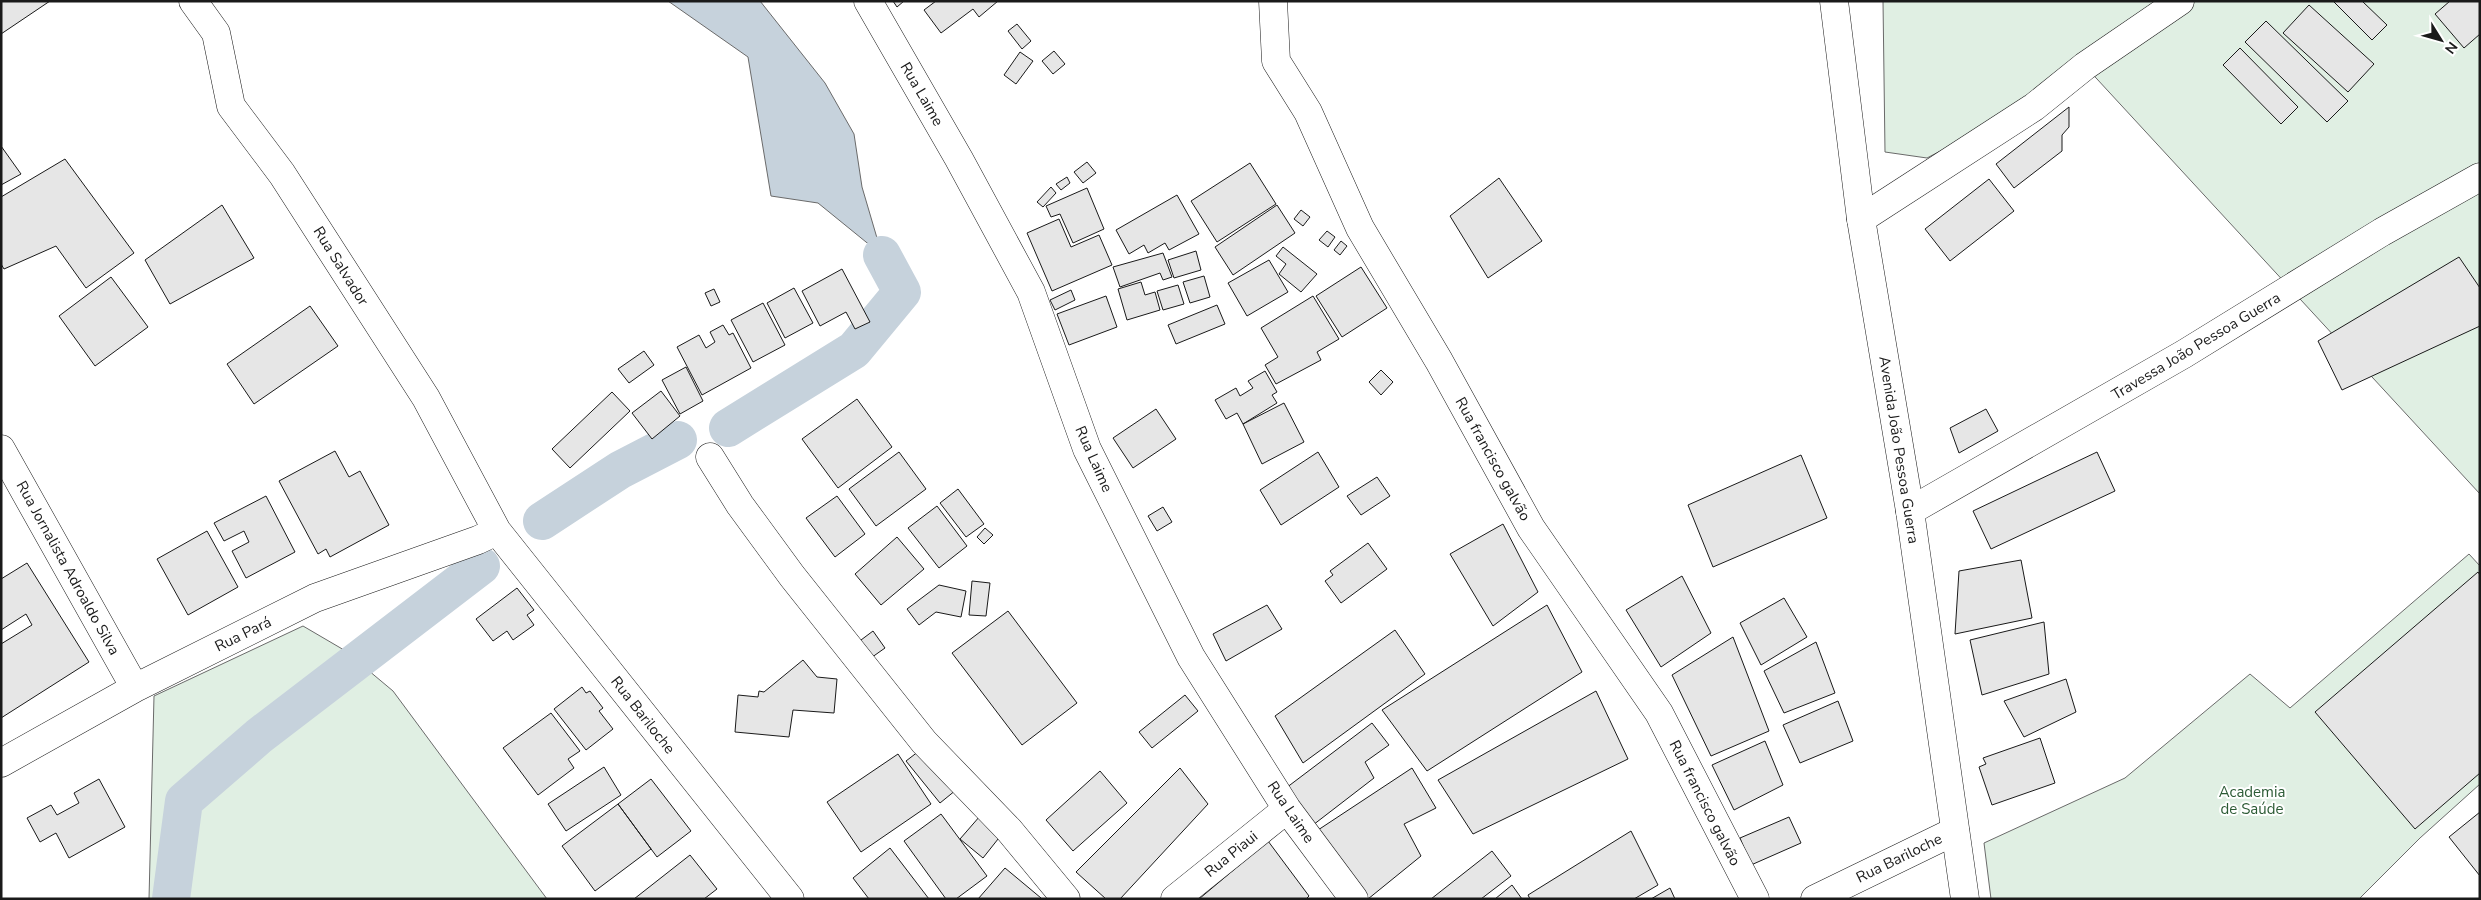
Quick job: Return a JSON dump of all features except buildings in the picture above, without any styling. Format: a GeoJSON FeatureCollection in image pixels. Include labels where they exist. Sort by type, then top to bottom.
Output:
{"type":"FeatureCollection","features":[{"type":"Feature","properties":{"kind":"street","name":"Rua Salvador"},"geometry":{"type":"LineString","coordinates":[[194,1],[216,33],[232,106],[282,174],[426,398],[497,531]]}},
{"type":"Feature","properties":{"kind":"street","name":"Rua Laime"},"geometry":{"type":"LineString","coordinates":[[868,1],[959,159],[1031,292],[1087,450],[1191,657],[1287,808],[1354,899]]}},
{"type":"Feature","properties":{"kind":"street","name":"Rua francisco galvão"},"geometry":{"type":"LineString","coordinates":[[1273,1],[1276,61],[1308,112],[1360,228],[1439,361],[1531,528],[1659,713],[1755,899]]}},
{"type":"Feature","properties":{"kind":"street","name":"Avenida João Pessoa Guerra"},"geometry":{"type":"LineString","coordinates":[[1834,1],[1861,219],[1910,511],[1965,899]]}},
{"type":"Feature","properties":{"kind":"street"},"geometry":{"type":"LineString","coordinates":[[1861,219],[2034,107],[2085,66],[2180,1]]}},
{"type":"Feature","properties":{"kind":"street","name":"Travessa João Pessoa Guerra"},"geometry":{"type":"LineString","coordinates":[[1910,511],[2167,364],[2382,232],[2480,177]]}},
{"type":"Feature","properties":{"kind":"street","name":"Rua Jornalista Adroaldo Silva"},"geometry":{"type":"LineString","coordinates":[[1,449],[135,688]]}},
{"type":"Feature","properties":{"kind":"street"},"geometry":{"type":"LineString","coordinates":[[710,456],[740,505],[792,576],[918,734],[1009,830],[1066,899]]}},
{"type":"Feature","properties":{"kind":"street","name":"Rua Pará"},"geometry":{"type":"LineString","coordinates":[[1,763],[135,688],[316,598],[478,540],[497,531]]}},
{"type":"Feature","properties":{"kind":"street","name":"Rua Bariloche"},"geometry":{"type":"LineString","coordinates":[[497,531],[790,899]]}},
{"type":"Feature","properties":{"kind":"street","name":"Rua Piaui"},"geometry":{"type":"LineString","coordinates":[[1174,899],[1287,808]]}},
{"type":"Feature","properties":{"kind":"street","name":"Rua Bariloche"},"geometry":{"type":"LineString","coordinates":[[1815,899],[1955,831]]}},
{"type":"Feature","properties":{"kind":"green space"},"geometry":{"type":"Polygon","coordinates":[[[1883,1],[2480,1],[2480,494],[2085,66],[1990,125],[1927,158],[1885,152],[1883,1]]]}},
{"type":"Feature","properties":{"kind":"green space","name":"Academia de Saúde"},"geometry":{"type":"Polygon","coordinates":[[[2469,554],[2480,566],[2480,784],[2420,838],[2359,899],[1991,899],[1984,843],[2125,778],[2250,674],[2290,708],[2469,554]]]}},
{"type":"Feature","properties":{"kind":"green space"},"geometry":{"type":"Polygon","coordinates":[[[303,626],[344,650],[393,691],[547,899],[149,899],[154,696],[303,626]]]}},
{"type":"Feature","properties":{"kind":"shaded area"},"geometry":{"type":"Polygon","coordinates":[[[668,1],[760,1],[825,83],[854,134],[862,187],[882,255],[818,203],[771,196],[748,57],[668,1]]]}},
{"type":"Feature","properties":{"kind":"waterway"},"geometry":{"type":"LineString","coordinates":[[728,428],[854,350],[902,292],[882,255]]}},
{"type":"Feature","properties":{"kind":"waterway"},"geometry":{"type":"LineString","coordinates":[[542,521],[620,470],[678,440]]}},
{"type":"Feature","properties":{"kind":"waterway"},"geometry":{"type":"LineString","coordinates":[[171,899],[184,801],[259,736],[481,566]]}}]}
